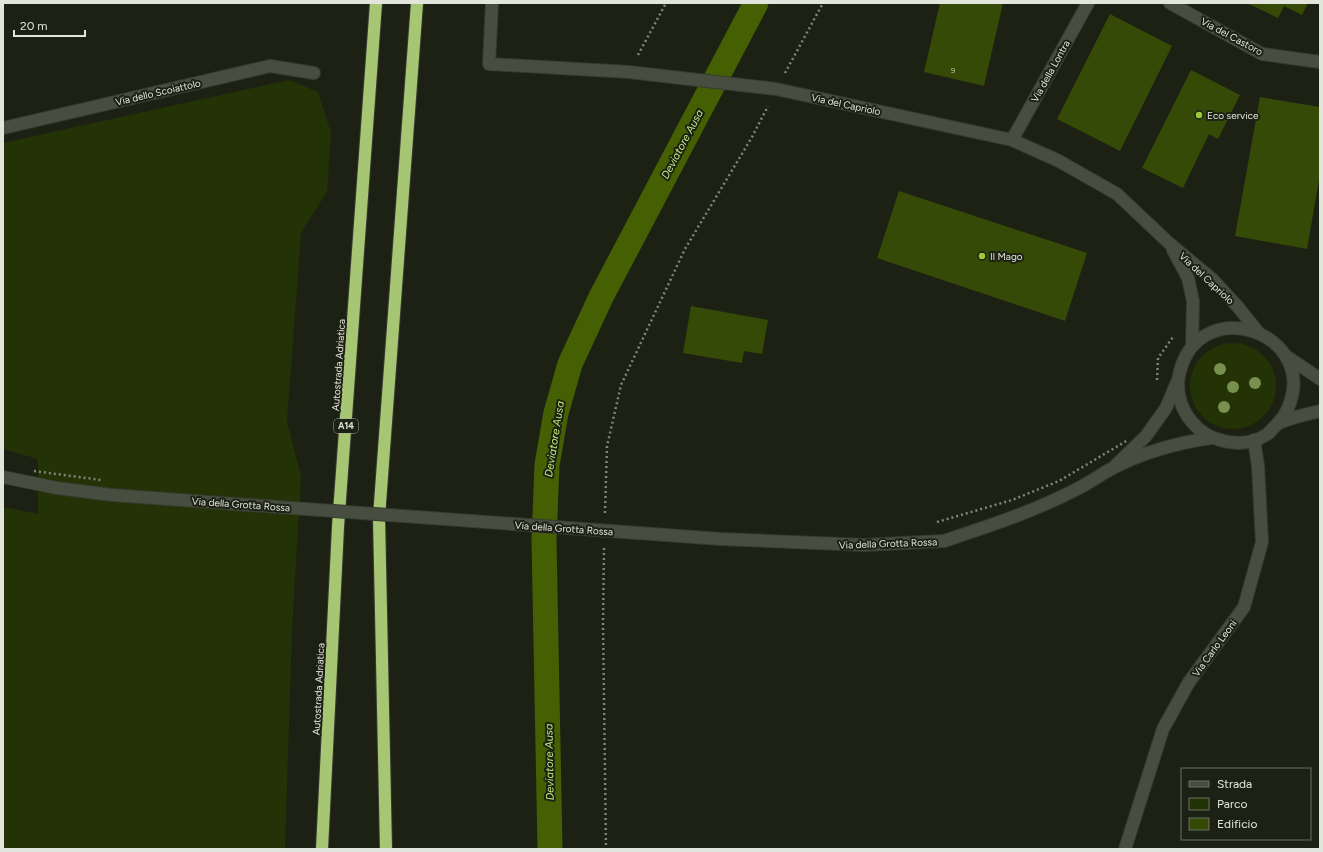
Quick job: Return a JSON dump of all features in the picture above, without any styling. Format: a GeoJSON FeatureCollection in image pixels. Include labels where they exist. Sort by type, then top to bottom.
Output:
{"type":"FeatureCollection","features":[{"type":"Feature","properties":{"kind":"highway","name":"Autostrada Adriatica"},"geometry":{"type":"LineString","coordinates":[[322,849],[338,527],[376,3]]}},
{"type":"Feature","properties":{"kind":"highway"},"geometry":{"type":"LineString","coordinates":[[386,849],[379,517],[417,3]]}},
{"type":"Feature","properties":{"kind":"street","name":"Via del Capriolo"},"geometry":{"type":"LineString","coordinates":[[492,3],[489,64],[629,72],[776,89],[1012,140],[1059,161],[1117,194],[1170,244],[1212,279],[1238,307],[1258,332]]}},
{"type":"Feature","properties":{"kind":"street","name":"Via della Lontra"},"geometry":{"type":"LineString","coordinates":[[1012,140],[1088,3]]}},
{"type":"Feature","properties":{"kind":"street","name":"Via del Castoro"},"geometry":{"type":"LineString","coordinates":[[1170,3],[1262,54],[1320,62]]}},
{"type":"Feature","properties":{"kind":"street","name":"Via dello Scoiattolo"},"geometry":{"type":"LineString","coordinates":[[3,128],[270,66],[314,73]]}},
{"type":"Feature","properties":{"kind":"street","name":"Via del Capriolo"},"geometry":{"type":"LineString","coordinates":[[1170,244],[1188,278],[1193,300],[1192,346]]}},
{"type":"Feature","properties":{"kind":"street"},"geometry":{"type":"LineString","coordinates":[[1286,356],[1292,372],[1293,391],[1288,408],[1278,424],[1265,436],[1254,440],[1230,443],[1212,438],[1197,429],[1185,414],[1179,398],[1178,380],[1182,362],[1192,346],[1206,335],[1222,329],[1240,328],[1258,332],[1273,342],[1286,356],[1320,379]]}},
{"type":"Feature","properties":{"kind":"street","name":"Via della Grotta Rossa"},"geometry":{"type":"LineString","coordinates":[[1112,468],[1146,436],[1166,408],[1178,380]]}},
{"type":"Feature","properties":{"kind":"street"},"geometry":{"type":"LineString","coordinates":[[1278,424],[1320,411]]}},
{"type":"Feature","properties":{"kind":"street","name":"Via della Grotta Rossa"},"geometry":{"type":"LineString","coordinates":[[3,477],[57,488],[112,495],[721,540],[864,545],[944,541],[1023,513],[1077,489],[1112,468],[1184,442],[1212,438]]}},
{"type":"Feature","properties":{"kind":"street","name":"Via Carlo Leoni"},"geometry":{"type":"LineString","coordinates":[[1125,849],[1163,729],[1189,682],[1244,607],[1262,542],[1258,466],[1254,440]]}},
{"type":"Feature","properties":{"kind":"path"},"geometry":{"type":"LineString","coordinates":[[629,72],[666,3]]}},
{"type":"Feature","properties":{"kind":"path"},"geometry":{"type":"LineString","coordinates":[[609,517],[603,517],[607,446],[621,385],[685,249],[752,137],[776,89],[823,3]]}},
{"type":"Feature","properties":{"kind":"path"},"geometry":{"type":"LineString","coordinates":[[932,523],[1012,500],[1060,481],[1128,440]]}},
{"type":"Feature","properties":{"kind":"path"},"geometry":{"type":"LineString","coordinates":[[34,471],[108,480]]}},
{"type":"Feature","properties":{"kind":"path"},"geometry":{"type":"LineString","coordinates":[[604,542],[603,622],[606,849]]}},
{"type":"Feature","properties":{"kind":"green space"},"geometry":{"type":"Polygon","coordinates":[[[289,80],[318,92],[331,133],[327,192],[301,232],[287,422],[301,476],[292,629],[285,849],[3,849],[3,507],[38,514],[38,459],[3,449],[3,143],[289,80]]]}},
{"type":"Feature","properties":{"kind":"green space"},"geometry":{"type":"Polygon","coordinates":[[[1233,343],[1241,344],[1257,350],[1269,362],[1275,378],[1275,394],[1269,410],[1257,422],[1241,428],[1233,429],[1225,428],[1209,422],[1197,410],[1191,394],[1190,386],[1191,378],[1197,362],[1209,350],[1225,344],[1233,343]]]}},
{"type":"Feature","properties":{"kind":"building"},"geometry":{"type":"Polygon","coordinates":[[[940,3],[1003,3],[984,86],[924,72],[940,3]]]}},
{"type":"Feature","properties":{"kind":"building"},"geometry":{"type":"Polygon","coordinates":[[[1247,3],[1308,3],[1302,15],[1284,6],[1278,18],[1247,3]]]}},
{"type":"Feature","properties":{"kind":"building"},"geometry":{"type":"Polygon","coordinates":[[[1110,14],[1172,46],[1120,151],[1057,119],[1110,14]]]}},
{"type":"Feature","properties":{"kind":"building","name":"Eco service"},"geometry":{"type":"Polygon","coordinates":[[[1191,70],[1240,95],[1218,139],[1209,134],[1183,188],[1142,168],[1191,70]]]}},
{"type":"Feature","properties":{"kind":"building"},"geometry":{"type":"Polygon","coordinates":[[[1260,97],[1320,107],[1320,174],[1307,249],[1235,236],[1260,97]]]}},
{"type":"Feature","properties":{"kind":"building","name":"Il Mago"},"geometry":{"type":"Polygon","coordinates":[[[899,191],[1087,253],[1065,321],[877,258],[899,191]]]}},
{"type":"Feature","properties":{"kind":"building"},"geometry":{"type":"Polygon","coordinates":[[[691,306],[768,320],[762,354],[744,351],[742,363],[683,353],[691,306]]]}},
{"type":"Feature","properties":{"kind":"waterway","name":"Deviatore Ausa"},"geometry":{"type":"LineString","coordinates":[[550,849],[544,540],[547,465],[556,413],[570,364],[601,297],[756,3]]}},
{"type":"Feature","properties":{"kind":"place","name":"Eco service"},"geometry":{"type":"Point","coordinates":[1199,115]}},
{"type":"Feature","properties":{"kind":"place","name":"Il Mago"},"geometry":{"type":"Point","coordinates":[982,256]}}]}
